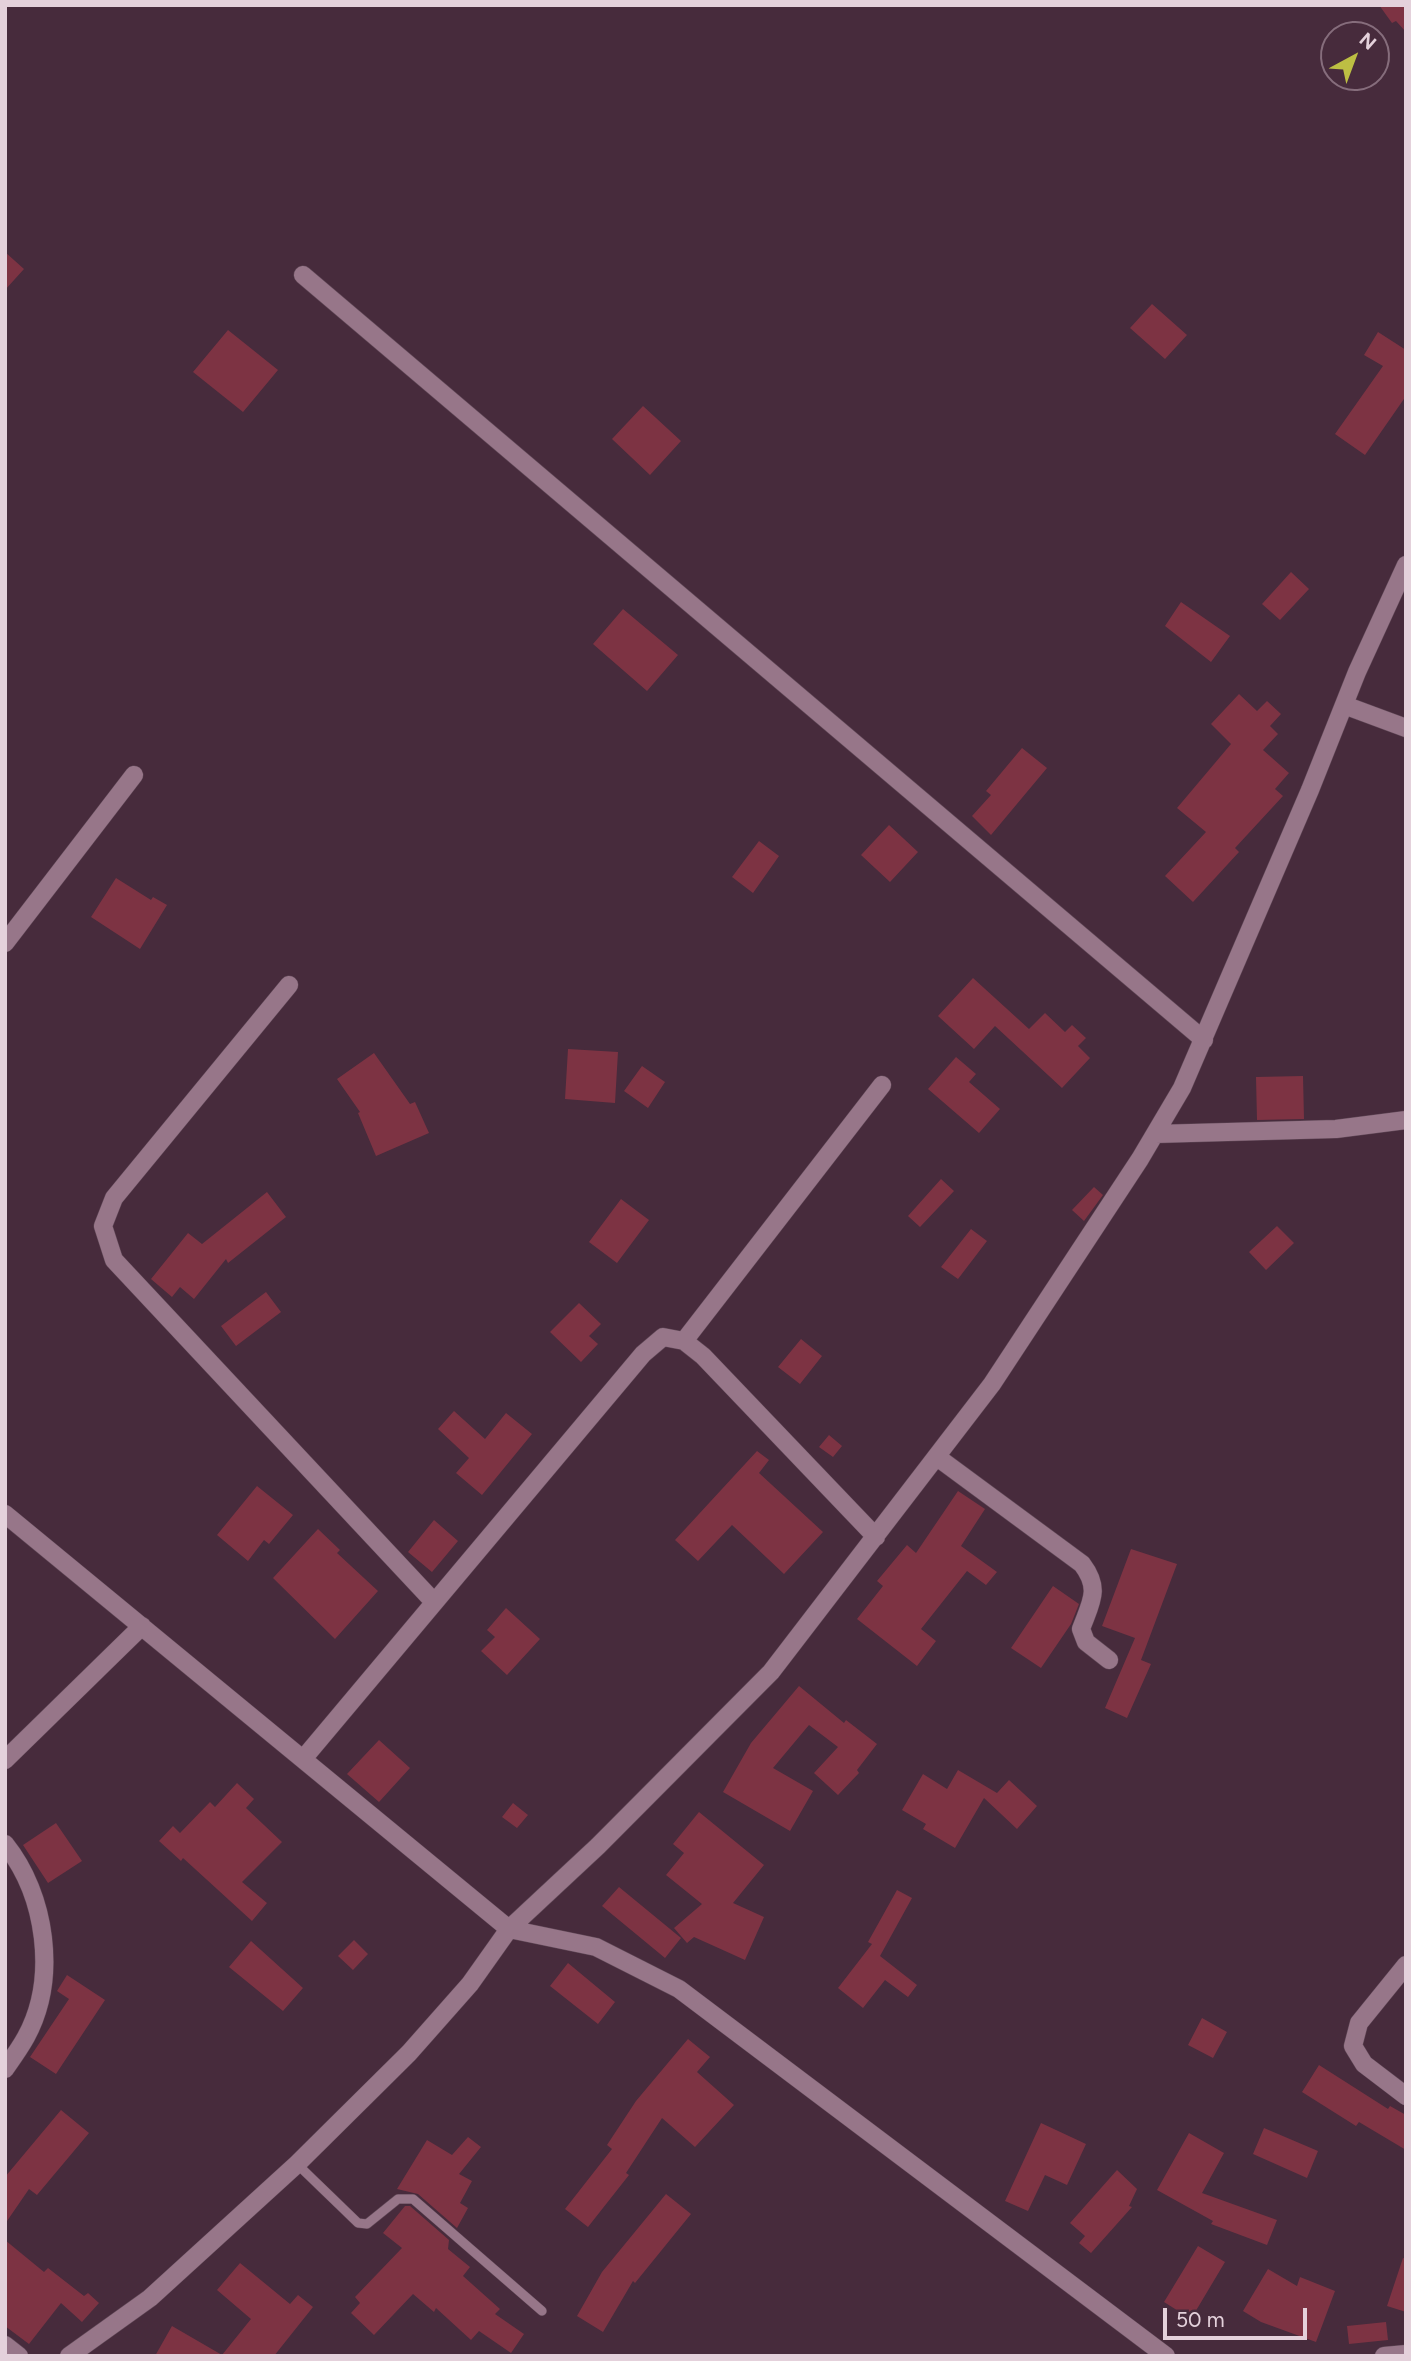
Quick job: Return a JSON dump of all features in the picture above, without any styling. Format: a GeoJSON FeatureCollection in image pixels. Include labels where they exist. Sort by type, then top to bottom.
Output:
{"type":"FeatureCollection","features":[{"type":"Feature","properties":{"kind":"street"},"geometry":{"type":"LineString","coordinates":[[303,275],[1203,1040]]}},
{"type":"Feature","properties":{"kind":"street"},"geometry":{"type":"LineString","coordinates":[[69,2356],[150,2298],[297,2164],[409,2053],[470,1984],[509,1929],[598,1846],[771,1672],[937,1457],[999,1373],[1155,1134],[1182,1088],[1406,565]]}},
{"type":"Feature","properties":{"kind":"street"},"geometry":{"type":"LineString","coordinates":[[1344,705],[1406,728]]}},
{"type":"Feature","properties":{"kind":"street"},"geometry":{"type":"LineString","coordinates":[[5,943],[134,775]]}},
{"type":"Feature","properties":{"kind":"street"},"geometry":{"type":"LineString","coordinates":[[289,985],[114,1198],[103,1226],[114,1260],[434,1602]]}},
{"type":"Feature","properties":{"kind":"street"},"geometry":{"type":"LineString","coordinates":[[684,1341],[882,1085]]}},
{"type":"Feature","properties":{"kind":"street"},"geometry":{"type":"LineString","coordinates":[[1155,1134],[1336,1129],[1406,1120]]}},
{"type":"Feature","properties":{"kind":"street"},"geometry":{"type":"LineString","coordinates":[[303,1759],[642,1354],[663,1337],[684,1341],[703,1356],[876,1537]]}},
{"type":"Feature","properties":{"kind":"street"},"geometry":{"type":"LineString","coordinates":[[937,1457],[1082,1564],[1093,1579],[1093,1598],[1080,1629],[1086,1642],[1109,1660]]}},
{"type":"Feature","properties":{"kind":"street"},"geometry":{"type":"LineString","coordinates":[[5,1514],[509,1929],[596,1947],[678,1989],[1166,2356]]}},
{"type":"Feature","properties":{"kind":"street"},"geometry":{"type":"LineString","coordinates":[[5,1760],[142,1626]]}},
{"type":"Feature","properties":{"kind":"street"},"geometry":{"type":"LineString","coordinates":[[5,1844],[30,1883],[43,1933],[43,1988],[27,2036],[5,2069]]}},
{"type":"Feature","properties":{"kind":"street"},"geometry":{"type":"LineString","coordinates":[[1406,1965],[1359,2023],[1353,2046],[1364,2064],[1406,2096]]}},
{"type":"Feature","properties":{"kind":"street"},"geometry":{"type":"LineString","coordinates":[[5,2345],[19,2356]]}},
{"type":"Feature","properties":{"kind":"street"},"geometry":{"type":"LineString","coordinates":[[1384,2356],[1406,2354]]}},
{"type":"Feature","properties":{"kind":"lane"},"geometry":{"type":"LineString","coordinates":[[297,2164],[358,2223],[367,2224],[398,2199],[413,2199],[542,2311]]}},
{"type":"Feature","properties":{"kind":"building"},"geometry":{"type":"Polygon","coordinates":[[[1379,5],[1406,5],[1406,32],[1396,21],[1392,23],[1379,5]]]}},
{"type":"Feature","properties":{"kind":"building"},"geometry":{"type":"Polygon","coordinates":[[[5,252],[24,269],[5,290],[5,252]]]}},
{"type":"Feature","properties":{"kind":"building"},"geometry":{"type":"Polygon","coordinates":[[[1152,304],[1187,335],[1165,359],[1130,328],[1152,304]]]}},
{"type":"Feature","properties":{"kind":"building"},"geometry":{"type":"Polygon","coordinates":[[[228,330],[278,370],[243,412],[193,372],[228,330]]]}},
{"type":"Feature","properties":{"kind":"building"},"geometry":{"type":"Polygon","coordinates":[[[1378,332],[1406,350],[1406,396],[1365,455],[1335,434],[1383,366],[1364,355],[1378,332]]]}},
{"type":"Feature","properties":{"kind":"building"},"geometry":{"type":"Polygon","coordinates":[[[643,406],[681,441],[650,475],[612,439],[643,406]]]}},
{"type":"Feature","properties":{"kind":"building"},"geometry":{"type":"Polygon","coordinates":[[[1291,572],[1309,589],[1280,620],[1262,604],[1291,572]]]}},
{"type":"Feature","properties":{"kind":"building"},"geometry":{"type":"Polygon","coordinates":[[[1181,602],[1230,636],[1211,662],[1165,626],[1181,602]]]}},
{"type":"Feature","properties":{"kind":"building"},"geometry":{"type":"Polygon","coordinates":[[[623,609],[678,655],[647,691],[593,644],[623,609]]]}},
{"type":"Feature","properties":{"kind":"building"},"geometry":{"type":"Polygon","coordinates":[[[1239,694],[1257,711],[1267,701],[1281,714],[1270,726],[1278,734],[1263,750],[1289,773],[1275,789],[1283,796],[1235,848],[1239,852],[1193,902],[1165,876],[1206,832],[1177,808],[1231,744],[1211,724],[1239,694]]]}},
{"type":"Feature","properties":{"kind":"building"},"geometry":{"type":"Polygon","coordinates":[[[1022,748],[1047,768],[991,835],[972,816],[991,795],[986,791],[1022,748]]]}},
{"type":"Feature","properties":{"kind":"building"},"geometry":{"type":"Polygon","coordinates":[[[889,825],[918,852],[890,882],[861,855],[889,825]]]}},
{"type":"Feature","properties":{"kind":"building"},"geometry":{"type":"Polygon","coordinates":[[[759,841],[779,856],[753,893],[732,877],[759,841]]]}},
{"type":"Feature","properties":{"kind":"building"},"geometry":{"type":"Polygon","coordinates":[[[116,878],[151,900],[153,897],[167,905],[140,949],[91,917],[116,878]]]}},
{"type":"Feature","properties":{"kind":"building"},"geometry":{"type":"Polygon","coordinates":[[[973,978],[1029,1029],[1045,1013],[1065,1032],[1072,1025],[1086,1038],[1078,1046],[1090,1058],[1062,1088],[995,1026],[974,1049],[938,1016],[973,978]]]}},
{"type":"Feature","properties":{"kind":"building"},"geometry":{"type":"Polygon","coordinates":[[[568,1049],[618,1052],[615,1103],[565,1099],[568,1049]]]}},
{"type":"Feature","properties":{"kind":"building"},"geometry":{"type":"Polygon","coordinates":[[[374,1053],[410,1104],[415,1102],[429,1133],[376,1156],[358,1113],[360,1112],[337,1079],[374,1053]]]}},
{"type":"Feature","properties":{"kind":"building"},"geometry":{"type":"Polygon","coordinates":[[[956,1057],[976,1074],[969,1082],[1000,1109],[979,1133],[928,1089],[956,1057]]]}},
{"type":"Feature","properties":{"kind":"building"},"geometry":{"type":"Polygon","coordinates":[[[642,1066],[665,1082],[648,1108],[624,1091],[642,1066]]]}},
{"type":"Feature","properties":{"kind":"building"},"geometry":{"type":"Polygon","coordinates":[[[1303,1076],[1304,1119],[1257,1120],[1256,1077],[1303,1076]]]}},
{"type":"Feature","properties":{"kind":"building"},"geometry":{"type":"Polygon","coordinates":[[[941,1179],[954,1191],[920,1227],[908,1216],[941,1179]]]}},
{"type":"Feature","properties":{"kind":"building"},"geometry":{"type":"Polygon","coordinates":[[[1094,1187],[1103,1195],[1084,1221],[1072,1210],[1094,1187]]]}},
{"type":"Feature","properties":{"kind":"building"},"geometry":{"type":"Polygon","coordinates":[[[267,1192],[286,1217],[228,1263],[226,1259],[194,1299],[180,1287],[172,1297],[151,1279],[188,1233],[202,1244],[267,1192]]]}},
{"type":"Feature","properties":{"kind":"building"},"geometry":{"type":"Polygon","coordinates":[[[621,1199],[649,1220],[617,1263],[589,1242],[621,1199]]]}},
{"type":"Feature","properties":{"kind":"building"},"geometry":{"type":"Polygon","coordinates":[[[1277,1226],[1294,1243],[1266,1270],[1249,1252],[1277,1226]]]}},
{"type":"Feature","properties":{"kind":"building"},"geometry":{"type":"Polygon","coordinates":[[[971,1229],[987,1241],[958,1279],[941,1267],[971,1229]]]}},
{"type":"Feature","properties":{"kind":"building"},"geometry":{"type":"Polygon","coordinates":[[[266,1292],[281,1312],[236,1346],[221,1326],[266,1292]]]}},
{"type":"Feature","properties":{"kind":"building"},"geometry":{"type":"Polygon","coordinates":[[[579,1303],[601,1324],[589,1336],[598,1344],[581,1362],[550,1332],[579,1303]]]}},
{"type":"Feature","properties":{"kind":"building"},"geometry":{"type":"Polygon","coordinates":[[[801,1339],[822,1356],[800,1384],[778,1367],[801,1339]]]}},
{"type":"Feature","properties":{"kind":"building"},"geometry":{"type":"Polygon","coordinates":[[[454,1411],[485,1439],[506,1413],[532,1434],[482,1495],[456,1473],[469,1458],[438,1429],[454,1411]]]}},
{"type":"Feature","properties":{"kind":"building"},"geometry":{"type":"Polygon","coordinates":[[[829,1435],[842,1446],[833,1457],[819,1447],[829,1435]]]}},
{"type":"Feature","properties":{"kind":"building"},"geometry":{"type":"Polygon","coordinates":[[[757,1451],[769,1460],[759,1473],[823,1532],[784,1574],[732,1525],[698,1561],[675,1540],[757,1451]]]}},
{"type":"Feature","properties":{"kind":"building"},"geometry":{"type":"Polygon","coordinates":[[[257,1486],[293,1515],[269,1544],[264,1540],[248,1561],[217,1535],[257,1486]]]}},
{"type":"Feature","properties":{"kind":"building"},"geometry":{"type":"Polygon","coordinates":[[[958,1491],[985,1509],[961,1546],[997,1572],[986,1585],[967,1571],[921,1629],[936,1641],[917,1666],[857,1619],[883,1586],[877,1581],[907,1545],[916,1553],[958,1491]]]}},
{"type":"Feature","properties":{"kind":"building"},"geometry":{"type":"Polygon","coordinates":[[[434,1520],[458,1541],[432,1572],[408,1552],[434,1520]]]}},
{"type":"Feature","properties":{"kind":"building"},"geometry":{"type":"Polygon","coordinates":[[[318,1529],[340,1550],[337,1553],[378,1591],[335,1639],[273,1578],[318,1529]]]}},
{"type":"Feature","properties":{"kind":"building"},"geometry":{"type":"Polygon","coordinates":[[[1131,1549],[1177,1564],[1141,1660],[1151,1664],[1127,1718],[1105,1708],[1135,1638],[1102,1626],[1131,1549]]]}},
{"type":"Feature","properties":{"kind":"building"},"geometry":{"type":"Polygon","coordinates":[[[1053,1586],[1079,1604],[1071,1624],[1041,1668],[1011,1648],[1053,1586]]]}},
{"type":"Feature","properties":{"kind":"building"},"geometry":{"type":"Polygon","coordinates":[[[506,1608],[540,1639],[507,1675],[481,1651],[495,1637],[487,1630],[506,1608]]]}},
{"type":"Feature","properties":{"kind":"building"},"geometry":{"type":"Polygon","coordinates":[[[799,1686],[844,1723],[846,1720],[877,1744],[857,1770],[859,1773],[838,1795],[814,1773],[838,1747],[809,1725],[773,1768],[813,1791],[790,1831],[723,1792],[751,1743],[799,1686]]]}},
{"type":"Feature","properties":{"kind":"building"},"geometry":{"type":"Polygon","coordinates":[[[379,1740],[410,1768],[379,1802],[347,1774],[379,1740]]]}},
{"type":"Feature","properties":{"kind":"building"},"geometry":{"type":"Polygon","coordinates":[[[958,1770],[997,1793],[1009,1780],[1037,1806],[1017,1829],[984,1798],[955,1848],[923,1829],[926,1824],[902,1810],[923,1774],[947,1789],[958,1770]]]}},
{"type":"Feature","properties":{"kind":"building"},"geometry":{"type":"Polygon","coordinates":[[[237,1783],[254,1799],[246,1808],[282,1842],[242,1882],[267,1903],[252,1921],[183,1858],[181,1861],[159,1841],[173,1826],[180,1833],[210,1802],[215,1807],[237,1783]]]}},
{"type":"Feature","properties":{"kind":"building"},"geometry":{"type":"Polygon","coordinates":[[[513,1803],[528,1815],[517,1828],[502,1817],[513,1803]]]}},
{"type":"Feature","properties":{"kind":"building"},"geometry":{"type":"Polygon","coordinates":[[[699,1812],[764,1865],[733,1903],[764,1917],[745,1960],[694,1937],[687,1943],[674,1928],[702,1904],[666,1875],[684,1853],[673,1844],[699,1812]]]}},
{"type":"Feature","properties":{"kind":"building"},"geometry":{"type":"Polygon","coordinates":[[[56,1823],[82,1861],[48,1883],[23,1845],[56,1823]]]}},
{"type":"Feature","properties":{"kind":"building"},"geometry":{"type":"Polygon","coordinates":[[[619,1887],[681,1938],[665,1958],[602,1906],[619,1887]]]}},
{"type":"Feature","properties":{"kind":"building"},"geometry":{"type":"Polygon","coordinates":[[[897,1890],[912,1898],[880,1956],[917,1985],[908,1997],[885,1980],[863,2008],[838,1988],[872,1944],[868,1942],[897,1890]]]}},
{"type":"Feature","properties":{"kind":"building"},"geometry":{"type":"Polygon","coordinates":[[[354,1940],[368,1954],[353,1970],[338,1956],[354,1940]]]}},
{"type":"Feature","properties":{"kind":"building"},"geometry":{"type":"Polygon","coordinates":[[[251,1941],[303,1988],[283,2011],[229,1967],[251,1941]]]}},
{"type":"Feature","properties":{"kind":"building"},"geometry":{"type":"Polygon","coordinates":[[[568,1963],[615,2002],[598,2024],[550,1986],[568,1963]]]}},
{"type":"Feature","properties":{"kind":"building"},"geometry":{"type":"Polygon","coordinates":[[[67,1975],[105,2000],[56,2074],[30,2057],[69,1999],[57,1991],[67,1975]]]}},
{"type":"Feature","properties":{"kind":"building"},"geometry":{"type":"Polygon","coordinates":[[[1202,2018],[1227,2032],[1213,2058],[1188,2045],[1202,2018]]]}},
{"type":"Feature","properties":{"kind":"building"},"geometry":{"type":"Polygon","coordinates":[[[688,2039],[710,2057],[697,2072],[734,2105],[695,2147],[662,2118],[626,2173],[629,2175],[588,2227],[565,2209],[612,2149],[607,2145],[636,2101],[688,2039]]]}},
{"type":"Feature","properties":{"kind":"building"},"geometry":{"type":"Polygon","coordinates":[[[1319,2065],[1388,2109],[1390,2106],[1406,2115],[1406,2150],[1359,2122],[1356,2126],[1302,2092],[1319,2065]]]}},
{"type":"Feature","properties":{"kind":"building"},"geometry":{"type":"Polygon","coordinates":[[[61,2110],[89,2133],[37,2195],[29,2189],[5,2224],[5,2177],[61,2110]]]}},
{"type":"Feature","properties":{"kind":"building"},"geometry":{"type":"Polygon","coordinates":[[[1041,2123],[1086,2144],[1067,2185],[1045,2175],[1028,2211],[1005,2201],[1041,2123]]]}},
{"type":"Feature","properties":{"kind":"building"},"geometry":{"type":"Polygon","coordinates":[[[1264,2128],[1318,2151],[1307,2178],[1253,2154],[1264,2128]]]}},
{"type":"Feature","properties":{"kind":"building"},"geometry":{"type":"Polygon","coordinates":[[[1189,2133],[1224,2153],[1202,2193],[1277,2220],[1267,2245],[1211,2224],[1213,2221],[1157,2190],[1189,2133]]]}},
{"type":"Feature","properties":{"kind":"building"},"geometry":{"type":"Polygon","coordinates":[[[468,2137],[481,2147],[459,2174],[472,2181],[460,2203],[468,2208],[457,2228],[418,2194],[397,2189],[427,2140],[452,2155],[468,2137]]]}},
{"type":"Feature","properties":{"kind":"building"},"geometry":{"type":"Polygon","coordinates":[[[1117,2170],[1137,2189],[1129,2206],[1132,2207],[1091,2253],[1079,2243],[1085,2236],[1070,2223],[1117,2170]]]}},
{"type":"Feature","properties":{"kind":"building"},"geometry":{"type":"Polygon","coordinates":[[[666,2194],[691,2214],[635,2283],[633,2281],[603,2332],[577,2316],[602,2272],[666,2194]]]}},
{"type":"Feature","properties":{"kind":"building"},"geometry":{"type":"Polygon","coordinates":[[[405,2206],[410,2206],[449,2240],[448,2249],[470,2267],[463,2276],[500,2309],[495,2314],[524,2334],[511,2353],[479,2331],[471,2340],[436,2308],[434,2312],[413,2294],[374,2335],[351,2313],[360,2303],[355,2297],[402,2248],[383,2233],[405,2206]]]}},
{"type":"Feature","properties":{"kind":"building"},"geometry":{"type":"Polygon","coordinates":[[[5,2240],[44,2272],[48,2268],[84,2296],[88,2293],[99,2303],[82,2322],[61,2303],[29,2344],[5,2326],[5,2240]]]}},
{"type":"Feature","properties":{"kind":"building"},"geometry":{"type":"Polygon","coordinates":[[[1198,2246],[1225,2262],[1191,2319],[1164,2302],[1198,2246]]]}},
{"type":"Feature","properties":{"kind":"building"},"geometry":{"type":"Polygon","coordinates":[[[1403,2258],[1406,2259],[1406,2312],[1387,2306],[1403,2258]]]}},
{"type":"Feature","properties":{"kind":"building"},"geometry":{"type":"Polygon","coordinates":[[[240,2263],[290,2304],[298,2295],[313,2307],[274,2356],[155,2356],[172,2326],[222,2355],[251,2319],[217,2290],[240,2263]]]}},
{"type":"Feature","properties":{"kind":"building"},"geometry":{"type":"Polygon","coordinates":[[[1268,2269],[1297,2286],[1300,2277],[1335,2291],[1316,2342],[1261,2322],[1243,2311],[1268,2269]]]}},
{"type":"Feature","properties":{"kind":"building"},"geometry":{"type":"Polygon","coordinates":[[[1386,2322],[1388,2340],[1349,2344],[1347,2326],[1386,2322]]]}}]}
